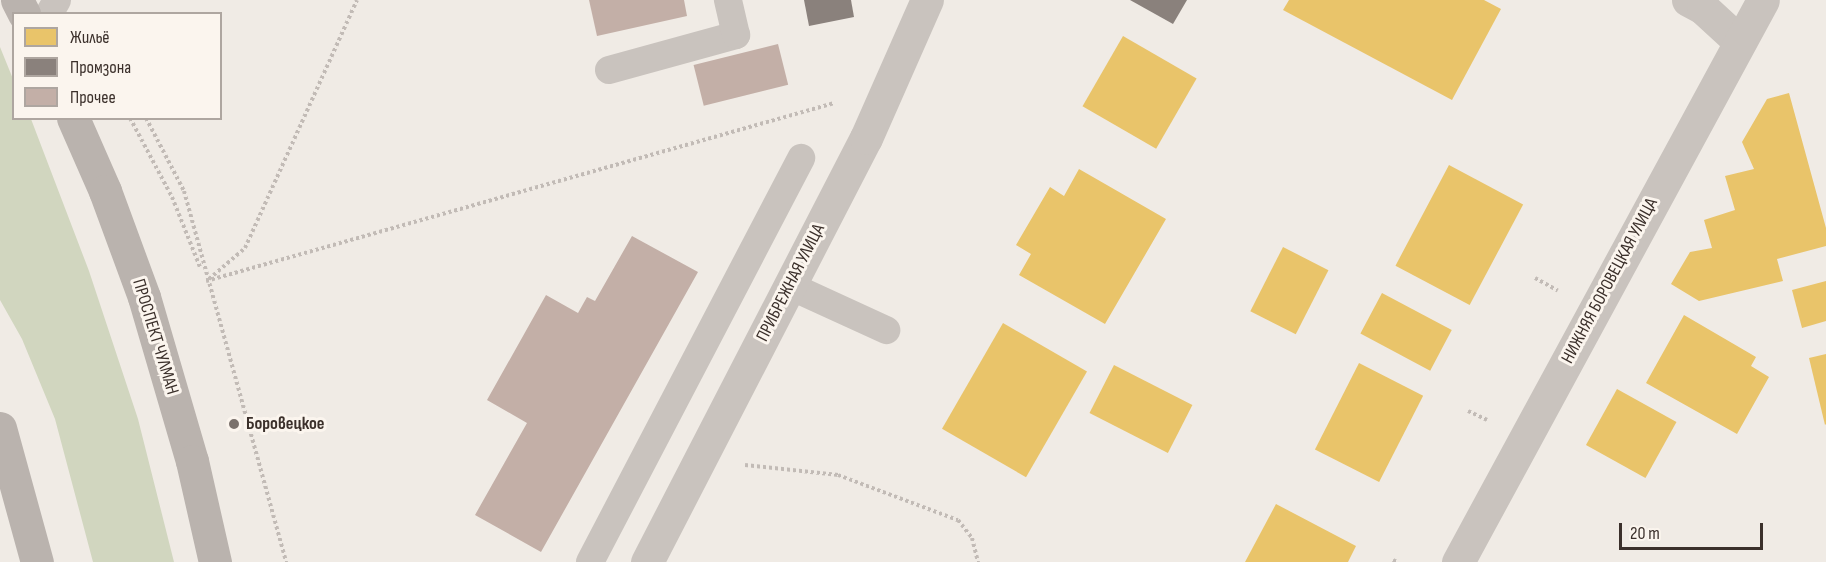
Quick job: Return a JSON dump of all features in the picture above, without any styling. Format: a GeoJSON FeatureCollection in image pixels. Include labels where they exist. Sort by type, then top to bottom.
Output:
{"type":"FeatureCollection","features":[{"type":"Feature","properties":{"kind":"main road","name":"ПРОСПЕКТ ЧУЛМАН"},"geometry":{"type":"LineString","coordinates":[[74,120],[105,191],[144,297],[192,460],[215,562]]}},
{"type":"Feature","properties":{"kind":"main road"},"geometry":{"type":"LineString","coordinates":[[0,428],[37,562]]}},
{"type":"Feature","properties":{"kind":"street","name":"ПРИБРЕЖНАЯ УЛИЦА"},"geometry":{"type":"LineString","coordinates":[[647,562],[790,286],[888,88],[927,0]]}},
{"type":"Feature","properties":{"kind":"street"},"geometry":{"type":"LineString","coordinates":[[1688,0],[1703,8],[1740,42]]}},
{"type":"Feature","properties":{"kind":"street","name":"НИЖНЯЯ БОРОВЕЦКАЯ УЛИЦА"},"geometry":{"type":"LineString","coordinates":[[1458,562],[1763,0]]}},
{"type":"Feature","properties":{"kind":"lane"},"geometry":{"type":"LineString","coordinates":[[609,70],[736,36],[728,0]]}},
{"type":"Feature","properties":{"kind":"lane"},"geometry":{"type":"LineString","coordinates":[[590,562],[801,158]]}},
{"type":"Feature","properties":{"kind":"lane"},"geometry":{"type":"LineString","coordinates":[[790,286],[886,330]]}},
{"type":"Feature","properties":{"kind":"path"},"geometry":{"type":"LineString","coordinates":[[206,281],[245,248],[357,0]]}},
{"type":"Feature","properties":{"kind":"path"},"geometry":{"type":"LineString","coordinates":[[206,281],[888,88]]}},
{"type":"Feature","properties":{"kind":"path"},"geometry":{"type":"LineString","coordinates":[[131,120],[172,197],[206,281]]}},
{"type":"Feature","properties":{"kind":"path"},"geometry":{"type":"LineString","coordinates":[[148,120],[184,191],[206,281],[286,562]]}},
{"type":"Feature","properties":{"kind":"path"},"geometry":{"type":"LineString","coordinates":[[699,460],[838,475],[958,520],[972,538],[978,562]]}},
{"type":"Feature","properties":{"kind":"green space"},"geometry":{"type":"Polygon","coordinates":[[[0,47],[12,77],[12,120],[31,120],[89,271],[138,419],[174,562],[93,562],[55,419],[22,339],[0,300],[0,47]]]}},
{"type":"Feature","properties":{"kind":"building: Жильё"},"geometry":{"type":"Polygon","coordinates":[[[1289,0],[1484,0],[1501,9],[1452,100],[1283,10],[1289,0]]]}},
{"type":"Feature","properties":{"kind":"building: Жильё"},"geometry":{"type":"Polygon","coordinates":[[[1123,36],[1197,78],[1156,149],[1082,106],[1123,36]]]}},
{"type":"Feature","properties":{"kind":"building: Жильё"},"geometry":{"type":"Polygon","coordinates":[[[1789,93],[1826,228],[1826,246],[1777,259],[1783,281],[1699,301],[1671,284],[1690,252],[1712,248],[1704,220],[1735,210],[1725,176],[1754,169],[1742,142],[1767,99],[1789,93]]]}},
{"type":"Feature","properties":{"kind":"building: Жильё"},"geometry":{"type":"Polygon","coordinates":[[[1449,165],[1523,204],[1470,305],[1395,266],[1449,165]]]}},
{"type":"Feature","properties":{"kind":"building: Жильё"},"geometry":{"type":"Polygon","coordinates":[[[1079,169],[1166,219],[1105,324],[1019,275],[1031,254],[1016,245],[1050,187],[1064,196],[1079,169]]]}},
{"type":"Feature","properties":{"kind":"building: Жильё"},"geometry":{"type":"Polygon","coordinates":[[[1283,247],[1328,270],[1296,334],[1250,311],[1283,247]]]}},
{"type":"Feature","properties":{"kind":"building: Жильё"},"geometry":{"type":"Polygon","coordinates":[[[1826,281],[1826,321],[1802,328],[1792,290],[1826,281]]]}},
{"type":"Feature","properties":{"kind":"building: Жильё"},"geometry":{"type":"Polygon","coordinates":[[[1382,293],[1452,330],[1430,371],[1360,334],[1382,293]]]}},
{"type":"Feature","properties":{"kind":"building: Жильё"},"geometry":{"type":"Polygon","coordinates":[[[1684,315],[1756,357],[1751,366],[1769,377],[1737,434],[1646,383],[1684,315]]]}},
{"type":"Feature","properties":{"kind":"building: Жильё"},"geometry":{"type":"Polygon","coordinates":[[[1003,323],[1087,371],[1026,477],[942,429],[1003,323]]]}},
{"type":"Feature","properties":{"kind":"building: Жильё"},"geometry":{"type":"Polygon","coordinates":[[[1826,354],[1826,424],[1825,425],[1809,358],[1826,354]]]}},
{"type":"Feature","properties":{"kind":"building: Жильё"},"geometry":{"type":"Polygon","coordinates":[[[1359,363],[1423,396],[1379,482],[1315,449],[1359,363]]]}},
{"type":"Feature","properties":{"kind":"building: Жильё"},"geometry":{"type":"Polygon","coordinates":[[[1114,365],[1192,405],[1168,453],[1089,413],[1114,365]]]}},
{"type":"Feature","properties":{"kind":"building: Жильё"},"geometry":{"type":"Polygon","coordinates":[[[1617,389],[1676,422],[1645,478],[1586,445],[1617,389]]]}},
{"type":"Feature","properties":{"kind":"building: Жильё"},"geometry":{"type":"Polygon","coordinates":[[[1276,504],[1356,546],[1348,562],[1245,562],[1276,504]]]}},
{"type":"Feature","properties":{"kind":"building: Промзона"},"geometry":{"type":"Polygon","coordinates":[[[804,0],[851,0],[854,17],[809,26],[804,0]]]}},
{"type":"Feature","properties":{"kind":"building: Промзона"},"geometry":{"type":"Polygon","coordinates":[[[1130,0],[1187,0],[1173,24],[1130,0]]]}},
{"type":"Feature","properties":{"kind":"building: Прочее"},"geometry":{"type":"Polygon","coordinates":[[[589,0],[684,0],[687,16],[597,36],[589,0]]]}},
{"type":"Feature","properties":{"kind":"building: Прочее"},"geometry":{"type":"Polygon","coordinates":[[[778,44],[788,85],[704,106],[694,65],[778,44]]]}},
{"type":"Feature","properties":{"kind":"building: Прочее"},"geometry":{"type":"Polygon","coordinates":[[[632,236],[698,272],[541,552],[475,515],[527,423],[487,400],[546,295],[578,313],[587,297],[595,301],[632,236]]]}},
{"type":"Feature","properties":{"kind":"place","name":"Боровецкое"},"geometry":{"type":"Point","coordinates":[234,424]}}]}
